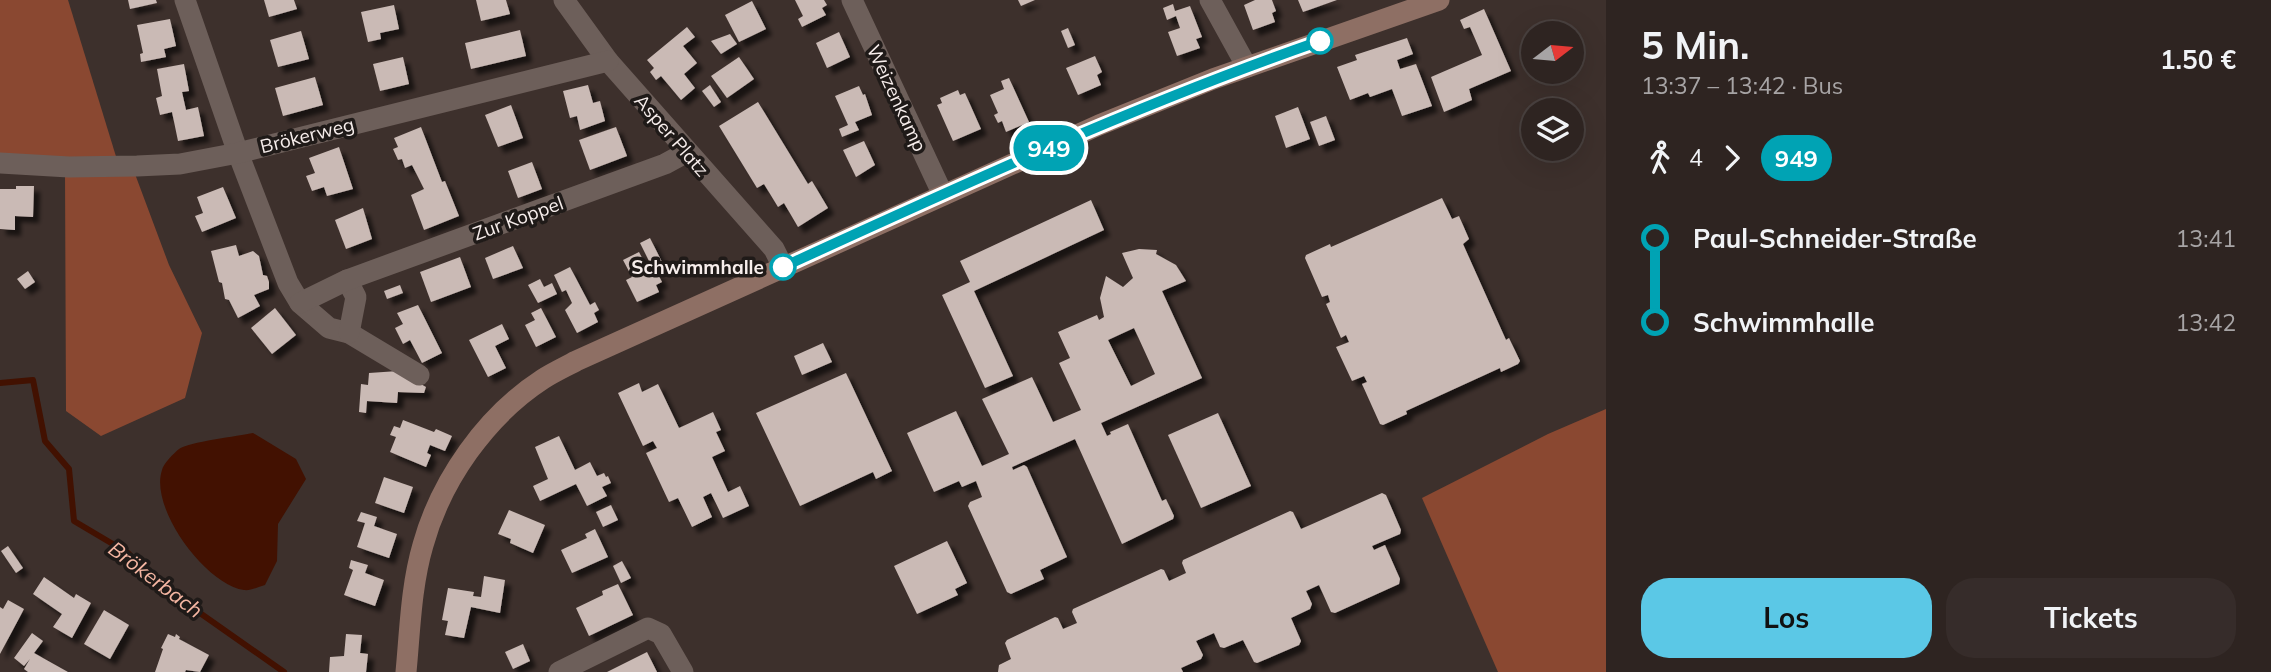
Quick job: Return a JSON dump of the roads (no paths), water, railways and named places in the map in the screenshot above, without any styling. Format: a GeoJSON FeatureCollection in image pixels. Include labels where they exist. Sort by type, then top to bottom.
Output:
{"type":"FeatureCollection","features":[{"type":"Feature","properties":{"kind":"street"},"geometry":{"type":"LineString","coordinates":[[185,0],[238,152],[288,283],[300,303],[329,328],[349,333],[419,375]]}},
{"type":"Feature","properties":{"kind":"street","name":"Asper Platz"},"geometry":{"type":"LineString","coordinates":[[564,0],[608,61],[774,249],[783,267]]}},
{"type":"Feature","properties":{"kind":"street","name":"Weizenkamp"},"geometry":{"type":"LineString","coordinates":[[852,0],[943,195]]}},
{"type":"Feature","properties":{"kind":"street"},"geometry":{"type":"LineString","coordinates":[[1210,0],[1247,66]]}},
{"type":"Feature","properties":{"kind":"street"},"geometry":{"type":"LineString","coordinates":[[406,672],[415,582],[423,545],[453,475],[472,447],[494,422],[543,379],[576,361],[1100,125],[1247,66],[1439,0]]}},
{"type":"Feature","properties":{"kind":"street","name":"Brökerweg"},"geometry":{"type":"LineString","coordinates":[[0,163],[69,167],[180,164],[608,61]]}},
{"type":"Feature","properties":{"kind":"street","name":"Zur Koppel"},"geometry":{"type":"LineString","coordinates":[[300,303],[347,280],[665,164],[687,152]]}},
{"type":"Feature","properties":{"kind":"street"},"geometry":{"type":"LineString","coordinates":[[347,280],[356,297],[349,333]]}},
{"type":"Feature","properties":{"kind":"street"},"geometry":{"type":"LineString","coordinates":[[559,672],[648,628],[662,634],[683,672]]}},
{"type":"Feature","properties":{"kind":"waterway","name":"Brökerbach"},"geometry":{"type":"LineString","coordinates":[[0,383],[33,380],[45,441],[69,469],[74,521],[128,553],[153,580],[284,672]]}},
{"type":"Feature","properties":{"kind":"place","name":"Schwimmhalle"},"geometry":{"type":"Point","coordinates":[783,267]}}]}
